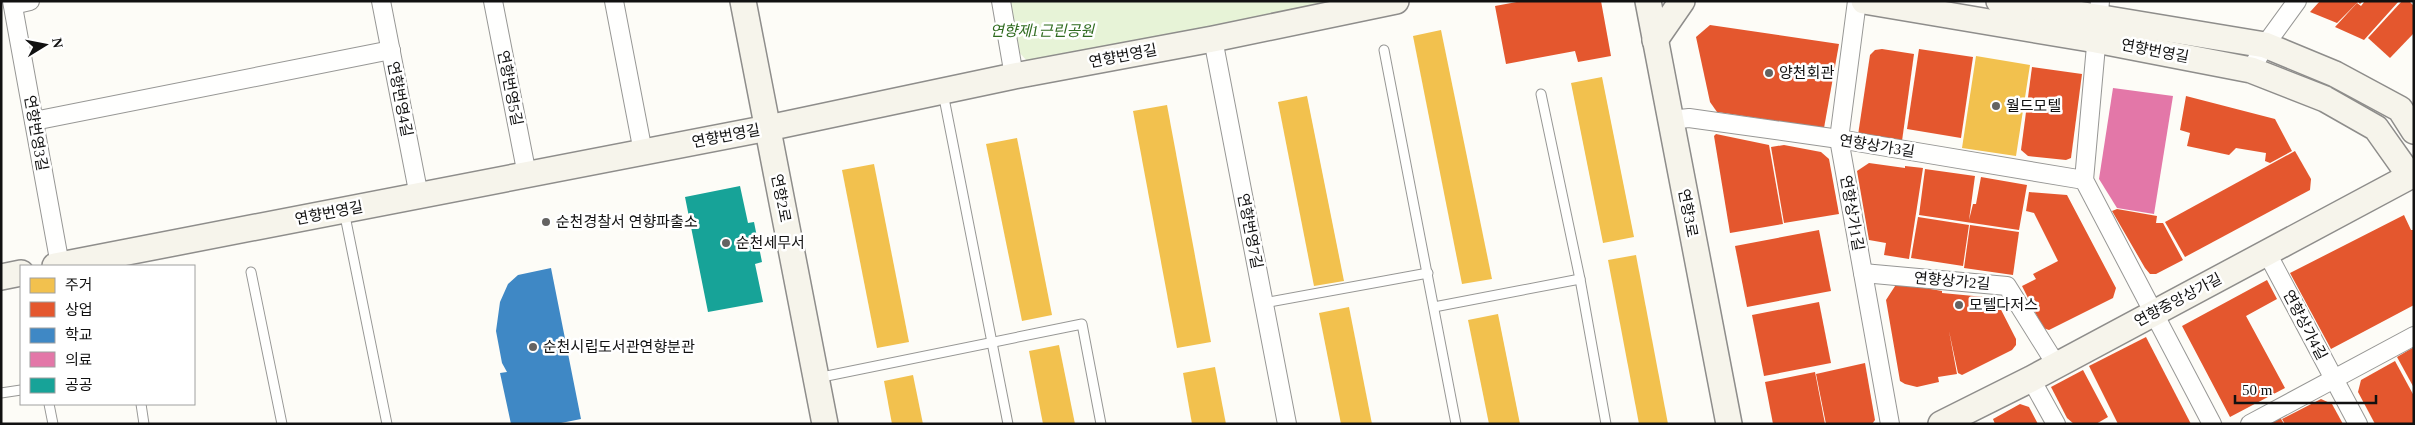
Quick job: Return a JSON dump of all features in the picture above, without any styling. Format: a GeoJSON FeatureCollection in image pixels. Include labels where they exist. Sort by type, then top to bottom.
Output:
{"type":"FeatureCollection","features":[{"type":"Feature","properties":{"kind":"street","name":"연향번영4길"},"geometry":{"type":"LineString","coordinates":[[381,1],[419,196]]}},
{"type":"Feature","properties":{"kind":"street","name":"연향번영5길"},"geometry":{"type":"LineString","coordinates":[[493,1],[527,175]]}},
{"type":"Feature","properties":{"kind":"street"},"geometry":{"type":"LineString","coordinates":[[614,1],[643,152]]}},
{"type":"Feature","properties":{"kind":"street","name":"연향2로"},"geometry":{"type":"LineString","coordinates":[[743,1],[825,424]]}},
{"type":"Feature","properties":{"kind":"street"},"geometry":{"type":"LineString","coordinates":[[1000,1],[1014,76]]}},
{"type":"Feature","properties":{"kind":"street","name":"연향번영길"},"geometry":{"type":"LineString","coordinates":[[62,265],[768,128],[1014,76],[1213,39],[1396,1]]}},
{"type":"Feature","properties":{"kind":"street","name":"연향3로"},"geometry":{"type":"LineString","coordinates":[[1648,1],[1730,424]]}},
{"type":"Feature","properties":{"kind":"street"},"geometry":{"type":"LineString","coordinates":[[1656,40],[1682,1]]}},
{"type":"Feature","properties":{"kind":"street","name":"연향상가1길"},"geometry":{"type":"LineString","coordinates":[[1857,1],[1839,139],[1890,424]]}},
{"type":"Feature","properties":{"kind":"street","name":"연향번영길"},"geometry":{"type":"LineString","coordinates":[[1864,1],[2098,20],[2251,70],[2325,99],[2376,128],[2412,175]]}},
{"type":"Feature","properties":{"kind":"street","name":"연향번영길"},"geometry":{"type":"LineString","coordinates":[[2000,1],[2098,20],[2265,46],[2335,74],[2400,109],[2414,131]]}},
{"type":"Feature","properties":{"kind":"street"},"geometry":{"type":"LineString","coordinates":[[2251,70],[2265,46],[2297,1]]}},
{"type":"Feature","properties":{"kind":"street","name":"연향번영3길"},"geometry":{"type":"LineString","coordinates":[[18,3],[57,265]]}},
{"type":"Feature","properties":{"kind":"street"},"geometry":{"type":"LineString","coordinates":[[2098,20],[2084,180],[2212,424]]}},
{"type":"Feature","properties":{"kind":"street","name":"연향번영7길"},"geometry":{"type":"LineString","coordinates":[[1213,39],[1287,424]]}},
{"type":"Feature","properties":{"kind":"street"},"geometry":{"type":"LineString","coordinates":[[34,121],[391,50]]}},
{"type":"Feature","properties":{"kind":"street","name":"연향상가3길"},"geometry":{"type":"LineString","coordinates":[[1670,120],[1689,118],[1839,139],[2084,180]]}},
{"type":"Feature","properties":{"kind":"street","name":"연향중앙상가길"},"geometry":{"type":"LineString","coordinates":[[1941,424],[2057,366],[2412,175]]}},
{"type":"Feature","properties":{"kind":"street","name":"연향상가4길"},"geometry":{"type":"LineString","coordinates":[[2267,253],[2358,424]]}},
{"type":"Feature","properties":{"kind":"street"},"geometry":{"type":"LineString","coordinates":[[1,277],[20,273]]}},
{"type":"Feature","properties":{"kind":"street","name":"연향상가2길"},"geometry":{"type":"LineString","coordinates":[[1863,273],[2007,286],[2057,366]]}},
{"type":"Feature","properties":{"kind":"street"},"geometry":{"type":"LineString","coordinates":[[2250,424],[2414,336]]}},
{"type":"Feature","properties":{"kind":"street"},"geometry":{"type":"LineString","coordinates":[[2031,379],[2056,424]]}},
{"type":"Feature","properties":{"kind":"lane"},"geometry":{"type":"LineString","coordinates":[[1384,50],[1456,424]]}},
{"type":"Feature","properties":{"kind":"lane"},"geometry":{"type":"LineString","coordinates":[[943,92],[1008,424]]}},
{"type":"Feature","properties":{"kind":"lane"},"geometry":{"type":"LineString","coordinates":[[1541,94],[1580,279],[1606,424]]}},
{"type":"Feature","properties":{"kind":"lane"},"geometry":{"type":"LineString","coordinates":[[344,210],[387,424]]}},
{"type":"Feature","properties":{"kind":"lane"},"geometry":{"type":"LineString","coordinates":[[251,272],[282,424]]}},
{"type":"Feature","properties":{"kind":"lane"},"geometry":{"type":"LineString","coordinates":[[1264,303],[1428,273]]}},
{"type":"Feature","properties":{"kind":"lane"},"geometry":{"type":"LineString","coordinates":[[1434,307],[1580,279]]}},
{"type":"Feature","properties":{"kind":"lane"},"geometry":{"type":"LineString","coordinates":[[816,378],[1082,324],[1101,424]]}},
{"type":"Feature","properties":{"kind":"lane"},"geometry":{"type":"LineString","coordinates":[[1,393],[20,390]]}},
{"type":"Feature","properties":{"kind":"lane"},"geometry":{"type":"LineString","coordinates":[[49,405],[53,424]]}},
{"type":"Feature","properties":{"kind":"lane"},"geometry":{"type":"LineString","coordinates":[[141,405],[144,424]]}},
{"type":"Feature","properties":{"kind":"green space","name":"연향제1근린공원"},"geometry":{"type":"Polygon","coordinates":[[[1006,1],[1348,1],[1030,64],[1016,49],[1006,1]]]}},
{"type":"Feature","properties":{"kind":"building: 주거"},"geometry":{"type":"Polygon","coordinates":[[[1441,30],[1492,279],[1462,284],[1413,36],[1441,30]]]}},
{"type":"Feature","properties":{"kind":"building: 주거","name":"월드모텔"},"geometry":{"type":"Polygon","coordinates":[[[1976,56],[2030,65],[2016,156],[1962,148],[1976,56]]]}},
{"type":"Feature","properties":{"kind":"building: 주거"},"geometry":{"type":"Polygon","coordinates":[[[1602,77],[1634,237],[1603,243],[1571,83],[1602,77]]]}},
{"type":"Feature","properties":{"kind":"building: 주거"},"geometry":{"type":"Polygon","coordinates":[[[1307,96],[1344,281],[1314,286],[1278,102],[1307,96]]]}},
{"type":"Feature","properties":{"kind":"building: 주거"},"geometry":{"type":"Polygon","coordinates":[[[1167,105],[1211,342],[1177,348],[1133,111],[1167,105]]]}},
{"type":"Feature","properties":{"kind":"building: 주거"},"geometry":{"type":"Polygon","coordinates":[[[1017,138],[1052,315],[1022,321],[986,144],[1017,138]]]}},
{"type":"Feature","properties":{"kind":"building: 주거"},"geometry":{"type":"Polygon","coordinates":[[[874,164],[909,342],[877,348],[842,170],[874,164]]]}},
{"type":"Feature","properties":{"kind":"building: 주거"},"geometry":{"type":"Polygon","coordinates":[[[1636,255],[1668,424],[1639,424],[1608,260],[1636,255]]]}},
{"type":"Feature","properties":{"kind":"building: 주거"},"geometry":{"type":"Polygon","coordinates":[[[1349,307],[1372,424],[1341,424],[1319,313],[1349,307]]]}},
{"type":"Feature","properties":{"kind":"building: 주거"},"geometry":{"type":"Polygon","coordinates":[[[1498,314],[1520,424],[1489,424],[1468,320],[1498,314]]]}},
{"type":"Feature","properties":{"kind":"building: 주거"},"geometry":{"type":"Polygon","coordinates":[[[1059,345],[1075,424],[1043,424],[1029,351],[1059,345]]]}},
{"type":"Feature","properties":{"kind":"building: 주거"},"geometry":{"type":"Polygon","coordinates":[[[1215,367],[1226,424],[1192,424],[1183,373],[1215,367]]]}},
{"type":"Feature","properties":{"kind":"building: 주거"},"geometry":{"type":"Polygon","coordinates":[[[913,375],[923,424],[892,424],[884,381],[913,375]]]}},
{"type":"Feature","properties":{"kind":"building: 상업"},"geometry":{"type":"Polygon","coordinates":[[[1522,1],[1601,1],[1611,56],[1578,62],[1575,51],[1506,64],[1495,6],[1522,1]]]}},
{"type":"Feature","properties":{"kind":"building: 상업"},"geometry":{"type":"Polygon","coordinates":[[[2320,1],[2363,1],[2360,4],[2358,2],[2337,23],[2310,12],[2320,1]]]}},
{"type":"Feature","properties":{"kind":"building: 상업"},"geometry":{"type":"Polygon","coordinates":[[[2365,1],[2399,1],[2364,40],[2335,27],[2357,3],[2361,6],[2365,1]]]}},
{"type":"Feature","properties":{"kind":"building: 상업"},"geometry":{"type":"Polygon","coordinates":[[[2402,1],[2409,1],[2414,6],[2414,33],[2390,58],[2368,38],[2402,1]]]}},
{"type":"Feature","properties":{"kind":"building: 상업","name":"양천회관"},"geometry":{"type":"Polygon","coordinates":[[[1710,25],[1839,44],[1824,128],[1717,112],[1710,102],[1696,37],[1710,25]]]}},
{"type":"Feature","properties":{"kind":"building: 상업"},"geometry":{"type":"Polygon","coordinates":[[[1882,49],[1914,54],[1902,141],[1858,135],[1870,55],[1875,50],[1882,49]]]}},
{"type":"Feature","properties":{"kind":"building: 상업"},"geometry":{"type":"Polygon","coordinates":[[[1919,49],[1973,57],[1961,138],[1907,129],[1919,49]]]}},
{"type":"Feature","properties":{"kind":"building: 상업"},"geometry":{"type":"Polygon","coordinates":[[[2032,67],[2082,74],[2071,158],[2066,160],[2028,156],[2021,150],[2032,67]]]}},
{"type":"Feature","properties":{"kind":"building: 상업"},"geometry":{"type":"Polygon","coordinates":[[[2186,96],[2275,119],[2292,151],[2270,163],[2265,161],[2266,153],[2236,148],[2229,155],[2187,146],[2190,133],[2180,130],[2186,96]]]}},
{"type":"Feature","properties":{"kind":"building: 상업"},"geometry":{"type":"Polygon","coordinates":[[[1716,134],[1769,145],[1783,224],[1730,233],[1714,136],[1716,134]]]}},
{"type":"Feature","properties":{"kind":"building: 상업"},"geometry":{"type":"Polygon","coordinates":[[[1784,145],[1821,152],[1829,159],[1839,214],[1784,223],[1771,147],[1784,145]]]}},
{"type":"Feature","properties":{"kind":"building: 상업"},"geometry":{"type":"Polygon","coordinates":[[[2295,151],[2311,179],[2310,190],[2185,257],[2165,222],[2295,151]]]}},
{"type":"Feature","properties":{"kind":"building: 상업"},"geometry":{"type":"Polygon","coordinates":[[[1869,163],[1905,168],[1905,166],[1923,168],[1909,259],[1884,255],[1886,243],[1869,240],[1857,171],[1869,163]]]}},
{"type":"Feature","properties":{"kind":"building: 상업"},"geometry":{"type":"Polygon","coordinates":[[[1925,169],[1975,176],[1969,220],[1973,204],[1976,204],[1981,177],[2027,185],[2019,230],[1919,215],[1925,169]]]}},
{"type":"Feature","properties":{"kind":"building: 상업"},"geometry":{"type":"Polygon","coordinates":[[[2029,192],[2067,195],[2116,288],[2113,298],[2049,330],[2043,328],[2022,286],[2036,279],[2033,274],[2058,261],[2034,213],[2026,211],[2029,192]]]}},
{"type":"Feature","properties":{"kind":"building: 상업"},"geometry":{"type":"Polygon","coordinates":[[[2117,209],[2157,216],[2156,223],[2163,223],[2183,260],[2156,274],[2150,274],[2112,211],[2117,209]]]}},
{"type":"Feature","properties":{"kind":"building: 상업"},"geometry":{"type":"Polygon","coordinates":[[[2404,215],[2411,230],[2414,230],[2414,305],[2331,349],[2290,273],[2404,215]]]}},
{"type":"Feature","properties":{"kind":"building: 상업"},"geometry":{"type":"Polygon","coordinates":[[[1918,217],[1969,225],[1963,266],[1911,258],[1918,217]]]}},
{"type":"Feature","properties":{"kind":"building: 상업"},"geometry":{"type":"Polygon","coordinates":[[[1970,225],[2019,232],[2013,275],[1964,268],[1970,225]]]}},
{"type":"Feature","properties":{"kind":"building: 상업"},"geometry":{"type":"Polygon","coordinates":[[[1819,230],[1831,291],[1747,307],[1735,246],[1819,230]]]}},
{"type":"Feature","properties":{"kind":"building: 상업"},"geometry":{"type":"Polygon","coordinates":[[[2267,280],[2277,299],[2246,316],[2285,388],[2230,417],[2182,326],[2267,280]]]}},
{"type":"Feature","properties":{"kind":"building: 상업"},"geometry":{"type":"Polygon","coordinates":[[[1897,283],[1942,291],[1942,293],[1995,298],[2016,339],[2016,345],[2012,350],[1962,375],[1958,373],[1949,331],[1957,374],[1938,377],[1939,382],[1917,387],[1905,384],[1900,381],[1886,300],[1897,283]]]}},
{"type":"Feature","properties":{"kind":"building: 상업"},"geometry":{"type":"Polygon","coordinates":[[[1819,302],[1831,363],[1764,376],[1752,315],[1819,302]]]}},
{"type":"Feature","properties":{"kind":"building: 상업"},"geometry":{"type":"Polygon","coordinates":[[[2146,337],[2191,424],[2118,424],[2089,366],[2146,337]]]}},
{"type":"Feature","properties":{"kind":"building: 상업"},"geometry":{"type":"Polygon","coordinates":[[[2414,347],[2414,388],[2397,357],[2414,347]]]}},
{"type":"Feature","properties":{"kind":"building: 상업"},"geometry":{"type":"Polygon","coordinates":[[[2395,361],[2414,396],[2414,424],[2375,424],[2358,392],[2361,380],[2395,361]]]}},
{"type":"Feature","properties":{"kind":"building: 상업"},"geometry":{"type":"Polygon","coordinates":[[[1865,363],[1875,420],[1872,424],[1826,424],[1816,374],[1865,363]]]}},
{"type":"Feature","properties":{"kind":"building: 상업"},"geometry":{"type":"Polygon","coordinates":[[[2083,370],[2108,417],[2096,424],[2074,424],[2067,418],[2051,387],[2083,370]]]}},
{"type":"Feature","properties":{"kind":"building: 상업"},"geometry":{"type":"Polygon","coordinates":[[[1815,372],[1825,424],[1773,424],[1765,382],[1815,372]]]}},
{"type":"Feature","properties":{"kind":"building: 상업"},"geometry":{"type":"Polygon","coordinates":[[[2321,399],[2332,404],[2343,424],[2285,424],[2282,419],[2321,399]]]}},
{"type":"Feature","properties":{"kind":"building: 상업"},"geometry":{"type":"Polygon","coordinates":[[[2020,404],[2029,407],[2038,424],[1995,424],[1993,419],[2020,404]]]}},
{"type":"Feature","properties":{"kind":"building: 상업"},"geometry":{"type":"Polygon","coordinates":[[[2280,417],[2284,424],[2268,424],[2280,417]]]}},
{"type":"Feature","properties":{"kind":"building: 학교","name":"순천시립도서관연향분관"},"geometry":{"type":"Polygon","coordinates":[[[551,268],[581,419],[556,424],[511,424],[500,373],[507,372],[502,363],[496,331],[500,302],[508,284],[518,275],[551,268]]]}},
{"type":"Feature","properties":{"kind":"building: 의료"},"geometry":{"type":"Polygon","coordinates":[[[2113,88],[2173,96],[2154,214],[2117,208],[2099,179],[2113,88]]]}},
{"type":"Feature","properties":{"kind":"building: 공공","name":"순천세무서"},"geometry":{"type":"Polygon","coordinates":[[[740,186],[748,223],[754,222],[762,262],[755,264],[763,302],[708,312],[685,197],[740,186]]]}},
{"type":"Feature","properties":{"kind":"place","name":"양천회관"},"geometry":{"type":"Point","coordinates":[1769,73]}},
{"type":"Feature","properties":{"kind":"place","name":"월드모텔"},"geometry":{"type":"Point","coordinates":[1996,106]}},
{"type":"Feature","properties":{"kind":"place","name":"순천경찰서 연향파출소"},"geometry":{"type":"Point","coordinates":[546,222]}},
{"type":"Feature","properties":{"kind":"place","name":"순천세무서"},"geometry":{"type":"Point","coordinates":[726,243]}},
{"type":"Feature","properties":{"kind":"place","name":"모텔다저스"},"geometry":{"type":"Point","coordinates":[1959,305]}},
{"type":"Feature","properties":{"kind":"place","name":"순천시립도서관연향분관"},"geometry":{"type":"Point","coordinates":[533,347]}}]}
